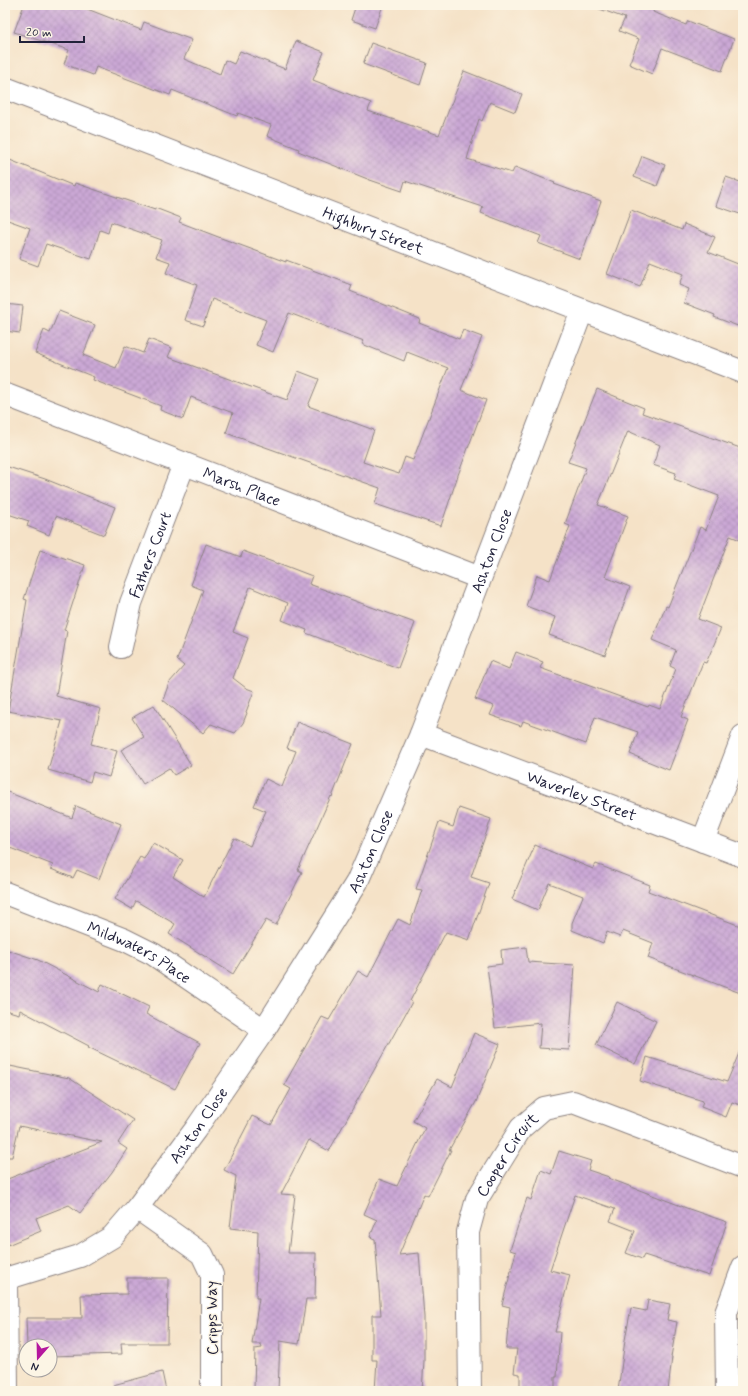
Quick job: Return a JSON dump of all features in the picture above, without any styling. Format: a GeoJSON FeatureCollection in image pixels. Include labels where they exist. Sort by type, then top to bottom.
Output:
{"type":"FeatureCollection","features":[{"type":"Feature","properties":{"kind":"street","name":"Highbury Street"},"geometry":{"type":"LineString","coordinates":[[5,88],[743,372]]}},
{"type":"Feature","properties":{"kind":"street","name":"Ashton Close"},"geometry":{"type":"LineString","coordinates":[[6,1279],[80,1256],[112,1237],[138,1208],[195,1130],[264,1030],[357,882],[421,734],[582,311]]}},
{"type":"Feature","properties":{"kind":"street","name":"Marsh Place"},"geometry":{"type":"LineString","coordinates":[[5,395],[480,578]]}},
{"type":"Feature","properties":{"kind":"street","name":"Fathers Court"},"geometry":{"type":"LineString","coordinates":[[122,647],[130,602],[184,464]]}},
{"type":"Feature","properties":{"kind":"street","name":"Waverley Street"},"geometry":{"type":"LineString","coordinates":[[421,734],[743,856]]}},
{"type":"Feature","properties":{"kind":"street"},"geometry":{"type":"LineString","coordinates":[[703,841],[743,736]]}},
{"type":"Feature","properties":{"kind":"street","name":"Mildwaters Place"},"geometry":{"type":"LineString","coordinates":[[5,893],[125,940],[153,954],[264,1030]]}},
{"type":"Feature","properties":{"kind":"street","name":"Cooper Circuit"},"geometry":{"type":"LineString","coordinates":[[470,1391],[468,1232],[477,1199],[521,1128],[544,1108],[573,1102],[743,1167]]}},
{"type":"Feature","properties":{"kind":"street","name":"Cripps Way"},"geometry":{"type":"LineString","coordinates":[[138,1208],[202,1254],[212,1274],[212,1391]]}},
{"type":"Feature","properties":{"kind":"street"},"geometry":{"type":"LineString","coordinates":[[727,1391],[726,1313],[743,1267]]}},
{"type":"Feature","properties":{"kind":"street"},"geometry":{"type":"LineString","coordinates":[[6,1279],[7,1391]]}},
{"type":"Feature","properties":{"kind":"building"},"geometry":{"type":"Polygon","coordinates":[[[24,5],[77,5],[141,30],[144,22],[192,40],[184,59],[220,74],[225,60],[234,64],[240,51],[285,69],[296,41],[324,52],[313,80],[371,103],[368,111],[439,135],[464,71],[522,94],[515,112],[490,102],[482,121],[479,119],[467,159],[512,173],[515,167],[555,183],[554,184],[601,201],[580,259],[538,243],[541,236],[481,213],[483,207],[405,181],[402,191],[370,180],[298,151],[299,149],[267,136],[271,125],[238,113],[237,116],[172,90],[170,95],[96,67],[93,75],[64,64],[69,50],[14,32],[24,5]]]}},
{"type":"Feature","properties":{"kind":"building"},"geometry":{"type":"Polygon","coordinates":[[[356,5],[383,5],[375,28],[351,20],[356,5]]]}},
{"type":"Feature","properties":{"kind":"building"},"geometry":{"type":"Polygon","coordinates":[[[594,5],[655,5],[653,12],[686,25],[688,21],[734,39],[722,71],[662,48],[652,74],[629,64],[639,39],[619,31],[625,18],[594,7],[594,5]]]}},
{"type":"Feature","properties":{"kind":"building"},"geometry":{"type":"Polygon","coordinates":[[[371,43],[427,63],[420,85],[363,64],[371,43]]]}},
{"type":"Feature","properties":{"kind":"building"},"geometry":{"type":"Polygon","coordinates":[[[642,156],[665,165],[657,186],[634,177],[642,156]]]}},
{"type":"Feature","properties":{"kind":"building"},"geometry":{"type":"Polygon","coordinates":[[[5,158],[74,186],[75,183],[155,210],[155,208],[181,218],[179,222],[352,285],[350,291],[420,319],[419,323],[459,339],[463,330],[482,337],[461,390],[486,400],[441,526],[375,504],[380,488],[226,433],[233,413],[191,397],[183,419],[160,410],[161,406],[93,380],[94,377],[35,353],[44,330],[50,333],[59,311],[95,325],[83,355],[116,368],[125,346],[143,353],[149,339],[172,348],[168,357],[287,400],[298,371],[319,379],[308,406],[374,430],[363,462],[399,474],[405,457],[413,460],[448,368],[407,352],[404,361],[362,344],[364,341],[289,313],[273,352],[256,345],[266,320],[212,299],[203,326],[185,320],[197,285],[166,273],[170,262],[156,257],[162,240],[111,222],[108,233],[100,230],[91,259],[46,244],[38,266],[19,259],[30,228],[5,219],[5,158]]]}},
{"type":"Feature","properties":{"kind":"building"},"geometry":{"type":"Polygon","coordinates":[[[726,177],[743,183],[743,215],[716,206],[726,177]]]}},
{"type":"Feature","properties":{"kind":"building"},"geometry":{"type":"Polygon","coordinates":[[[631,210],[682,230],[684,224],[715,237],[708,252],[743,266],[743,328],[684,303],[689,289],[679,285],[683,274],[650,261],[640,287],[607,274],[631,210]]]}},
{"type":"Feature","properties":{"kind":"building"},"geometry":{"type":"Polygon","coordinates":[[[5,304],[23,306],[20,333],[5,331],[5,304]]]}},
{"type":"Feature","properties":{"kind":"building"},"geometry":{"type":"Polygon","coordinates":[[[597,389],[644,408],[642,413],[743,449],[743,541],[730,536],[698,619],[721,628],[706,663],[703,662],[681,717],[688,720],[669,770],[630,754],[638,732],[595,717],[586,744],[523,721],[521,726],[490,715],[494,706],[475,699],[490,661],[509,669],[516,652],[543,662],[540,668],[648,707],[649,705],[660,709],[676,669],[670,666],[676,650],[652,640],[666,606],[668,607],[700,527],[706,530],[719,496],[674,479],[676,473],[653,465],[660,445],[628,431],[598,505],[628,516],[605,577],[630,587],[605,655],[549,635],[555,617],[526,606],[537,575],[550,580],[570,526],[565,524],[586,468],[568,462],[597,389]]]}},
{"type":"Feature","properties":{"kind":"building"},"geometry":{"type":"Polygon","coordinates":[[[5,466],[45,479],[115,507],[104,535],[56,516],[49,535],[27,526],[29,521],[5,513],[5,466]]]}},
{"type":"Feature","properties":{"kind":"building"},"geometry":{"type":"Polygon","coordinates":[[[206,544],[241,557],[243,551],[278,563],[312,576],[309,584],[415,623],[398,668],[306,633],[307,630],[282,620],[288,603],[250,587],[233,632],[248,638],[233,678],[246,688],[254,691],[246,712],[247,713],[243,723],[235,733],[211,724],[203,733],[163,700],[169,683],[184,666],[177,660],[203,590],[191,585],[206,544]]]}},
{"type":"Feature","properties":{"kind":"building"},"geometry":{"type":"Polygon","coordinates":[[[40,550],[85,565],[64,630],[67,631],[56,696],[101,709],[91,744],[117,751],[109,777],[93,772],[90,782],[48,770],[62,721],[8,711],[27,600],[24,599],[40,550]]]}},
{"type":"Feature","properties":{"kind":"building"},"geometry":{"type":"Polygon","coordinates":[[[154,705],[191,765],[174,775],[169,768],[143,784],[121,750],[144,737],[132,718],[154,705]]]}},
{"type":"Feature","properties":{"kind":"building"},"geometry":{"type":"Polygon","coordinates":[[[297,722],[353,744],[332,797],[331,796],[298,870],[302,872],[276,925],[266,920],[233,974],[169,934],[175,924],[136,901],[132,909],[115,899],[140,857],[144,859],[153,843],[183,860],[173,877],[204,897],[234,838],[250,846],[266,811],[254,806],[266,779],[282,787],[296,751],[287,748],[297,722]]]}},
{"type":"Feature","properties":{"kind":"building"},"geometry":{"type":"Polygon","coordinates":[[[5,791],[72,818],[76,806],[121,824],[99,879],[77,870],[73,878],[51,869],[53,865],[5,846],[5,791]]]}},
{"type":"Feature","properties":{"kind":"building"},"geometry":{"type":"Polygon","coordinates":[[[459,808],[491,819],[471,877],[489,883],[469,940],[446,932],[410,1001],[412,1002],[329,1151],[309,1140],[281,1194],[295,1195],[288,1253],[316,1253],[315,1299],[306,1299],[299,1344],[280,1341],[278,1391],[254,1391],[255,1349],[262,1348],[261,1344],[252,1344],[259,1298],[256,1298],[258,1231],[230,1228],[236,1176],[224,1170],[252,1116],[271,1125],[291,1089],[284,1085],[322,1017],[329,1020],[358,971],[368,977],[398,919],[410,925],[422,890],[416,889],[439,822],[453,827],[459,808]]]}},
{"type":"Feature","properties":{"kind":"building"},"geometry":{"type":"Polygon","coordinates":[[[535,845],[593,869],[596,864],[650,885],[648,891],[743,927],[743,994],[648,958],[653,943],[623,931],[620,937],[607,932],[603,943],[572,930],[572,923],[583,896],[549,883],[538,910],[512,899],[535,845]]]}},
{"type":"Feature","properties":{"kind":"building"},"geometry":{"type":"Polygon","coordinates":[[[526,947],[528,962],[575,965],[569,1050],[539,1048],[541,1023],[495,1028],[487,966],[502,964],[501,950],[526,947]]]}},
{"type":"Feature","properties":{"kind":"building"},"geometry":{"type":"Polygon","coordinates":[[[5,949],[38,960],[99,992],[102,984],[149,1007],[146,1014],[200,1043],[175,1089],[88,1047],[89,1046],[20,1010],[19,1014],[5,1010],[5,949]]]}},
{"type":"Feature","properties":{"kind":"building"},"geometry":{"type":"Polygon","coordinates":[[[617,1002],[656,1021],[635,1064],[596,1045],[617,1002]]]}},
{"type":"Feature","properties":{"kind":"building"},"geometry":{"type":"Polygon","coordinates":[[[474,1033],[500,1044],[476,1102],[449,1150],[451,1150],[428,1196],[424,1194],[399,1255],[419,1253],[424,1317],[422,1391],[375,1391],[377,1360],[372,1360],[372,1315],[381,1315],[375,1239],[370,1237],[377,1220],[364,1214],[379,1179],[397,1186],[425,1128],[413,1121],[437,1079],[452,1087],[474,1033]]]}},
{"type":"Feature","properties":{"kind":"building"},"geometry":{"type":"Polygon","coordinates":[[[742,1046],[743,1106],[732,1102],[726,1117],[701,1107],[703,1101],[640,1081],[647,1057],[727,1082],[742,1046]]]}},
{"type":"Feature","properties":{"kind":"building"},"geometry":{"type":"Polygon","coordinates":[[[5,1065],[69,1078],[133,1120],[118,1143],[127,1149],[112,1172],[80,1213],[69,1205],[36,1218],[41,1231],[5,1246],[5,1180],[102,1142],[19,1126],[12,1157],[5,1157],[5,1065]]]}},
{"type":"Feature","properties":{"kind":"building"},"geometry":{"type":"Polygon","coordinates":[[[559,1151],[591,1161],[588,1170],[727,1222],[709,1276],[644,1255],[642,1259],[626,1253],[635,1231],[610,1221],[615,1209],[575,1195],[550,1270],[570,1275],[555,1332],[560,1332],[555,1391],[520,1391],[520,1374],[514,1373],[517,1349],[506,1349],[510,1307],[502,1305],[516,1252],[510,1250],[527,1198],[531,1200],[541,1170],[551,1174],[559,1151]]]}},
{"type":"Feature","properties":{"kind":"building"},"geometry":{"type":"Polygon","coordinates":[[[127,1278],[168,1278],[167,1343],[121,1343],[122,1354],[58,1356],[58,1338],[27,1338],[26,1318],[82,1318],[81,1295],[127,1294],[127,1278]]]}},
{"type":"Feature","properties":{"kind":"building"},"geometry":{"type":"Polygon","coordinates":[[[648,1300],[670,1304],[667,1320],[677,1322],[671,1357],[668,1391],[618,1391],[631,1308],[646,1311],[648,1300]]]}},
{"type":"Feature","properties":{"kind":"building"},"geometry":{"type":"Polygon","coordinates":[[[162,1372],[166,1391],[113,1391],[113,1385],[162,1372]]]}}]}
